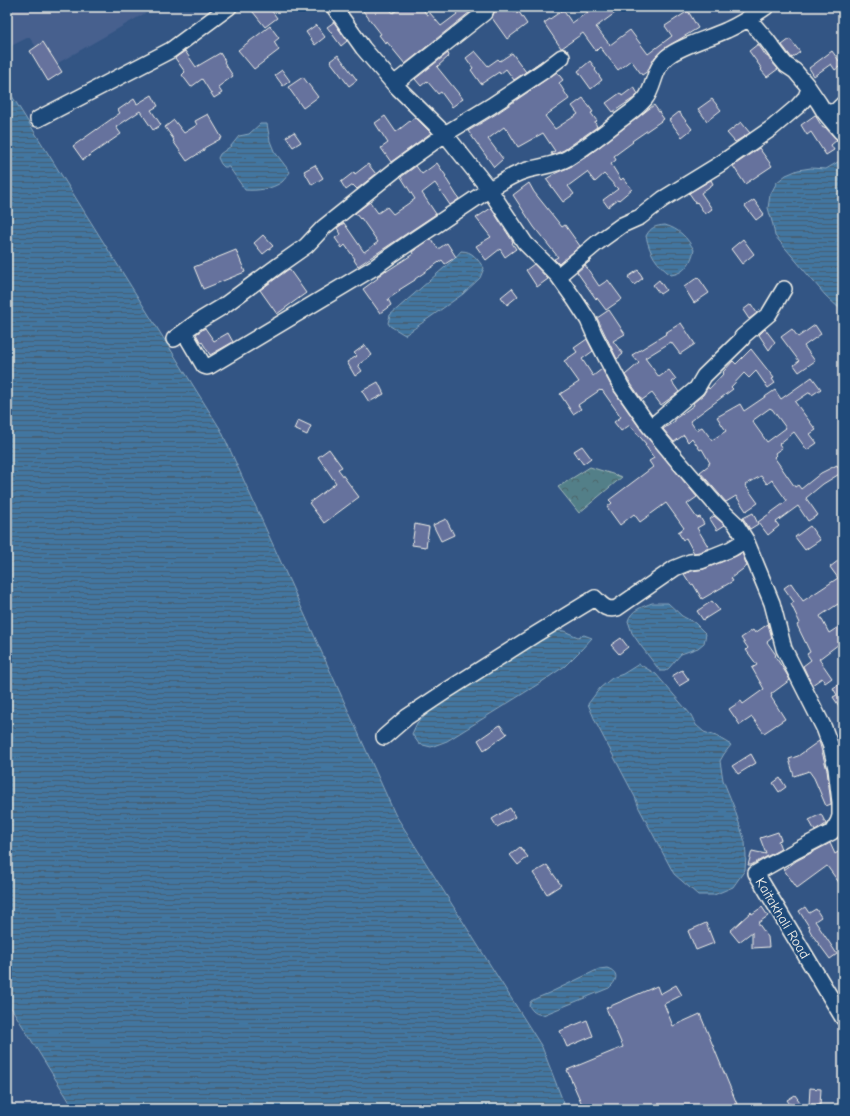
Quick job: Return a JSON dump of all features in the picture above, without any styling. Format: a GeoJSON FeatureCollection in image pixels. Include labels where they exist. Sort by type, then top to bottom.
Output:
{"type":"FeatureCollection","features":[{"type":"Feature","properties":{"kind":"street"},"geometry":{"type":"LineString","coordinates":[[38,118],[171,50],[229,7]]}},
{"type":"Feature","properties":{"kind":"street","name":"Kaitakhali Road"},"geometry":{"type":"LineString","coordinates":[[334,7],[363,48],[394,84],[444,134],[489,189],[525,243],[558,276],[588,320],[621,386],[651,427],[717,506],[735,523],[746,540],[772,602],[784,649],[824,728],[840,766],[840,823],[832,832],[756,872],[843,1018]]}},
{"type":"Feature","properties":{"kind":"street"},"geometry":{"type":"LineString","coordinates":[[394,84],[484,13],[486,10],[484,7]]}},
{"type":"Feature","properties":{"kind":"street"},"geometry":{"type":"LineString","coordinates":[[562,57],[546,70],[491,106],[444,134],[399,167],[324,227],[306,246],[222,307],[197,322],[179,336],[204,366],[210,366],[375,267],[489,189],[520,173],[543,166],[556,164],[566,159],[603,134],[640,105],[650,92],[654,75],[662,62],[668,56],[678,50],[728,30],[766,7]]}},
{"type":"Feature","properties":{"kind":"street"},"geometry":{"type":"LineString","coordinates":[[748,18],[786,65],[794,71],[809,89],[825,113],[841,132]]}},
{"type":"Feature","properties":{"kind":"street"},"geometry":{"type":"LineString","coordinates":[[558,276],[597,243],[622,225],[640,217],[668,195],[720,164],[772,128],[798,106],[806,97],[809,89]]}},
{"type":"Feature","properties":{"kind":"street"},"geometry":{"type":"LineString","coordinates":[[825,113],[836,111],[843,104]]}},
{"type":"Feature","properties":{"kind":"street"},"geometry":{"type":"LineString","coordinates":[[651,427],[697,388],[704,376],[742,339],[742,337],[769,314],[784,288]]}},
{"type":"Feature","properties":{"kind":"street"},"geometry":{"type":"LineString","coordinates":[[384,737],[407,717],[446,691],[595,598],[608,609],[616,608],[675,568],[690,562],[701,561],[746,540]]}},
{"type":"Feature","properties":{"kind":"shaded area"},"geometry":{"type":"Polygon","coordinates":[[[7,7],[156,7],[51,67],[29,37],[7,48],[7,7]]]}},
{"type":"Feature","properties":{"kind":"shaded area"},"geometry":{"type":"Polygon","coordinates":[[[7,88],[221,430],[395,814],[542,1047],[566,1109],[74,1109],[7,1001],[7,88]]]}},
{"type":"Feature","properties":{"kind":"shaded area"},"geometry":{"type":"Polygon","coordinates":[[[260,124],[267,124],[270,141],[274,151],[290,172],[282,182],[269,188],[260,190],[245,190],[229,167],[224,167],[218,158],[220,154],[231,146],[239,136],[249,134],[260,124]]]}},
{"type":"Feature","properties":{"kind":"shaded area"},"geometry":{"type":"Polygon","coordinates":[[[843,159],[843,312],[825,295],[775,236],[768,208],[770,195],[777,182],[786,175],[798,170],[811,168],[826,169],[843,159]]]}},
{"type":"Feature","properties":{"kind":"shaded area"},"geometry":{"type":"Polygon","coordinates":[[[665,225],[682,234],[694,250],[687,267],[676,274],[671,275],[661,267],[654,258],[649,248],[646,236],[654,228],[665,225]]]}},
{"type":"Feature","properties":{"kind":"shaded area"},"geometry":{"type":"Polygon","coordinates":[[[461,251],[472,254],[484,268],[480,278],[463,294],[405,335],[390,326],[388,323],[390,315],[453,260],[461,251]]]}},
{"type":"Feature","properties":{"kind":"shaded area"},"geometry":{"type":"Polygon","coordinates":[[[652,603],[668,603],[682,616],[695,623],[706,634],[704,643],[698,648],[681,654],[665,671],[660,671],[641,646],[632,633],[628,621],[629,617],[634,612],[652,603]]]}},
{"type":"Feature","properties":{"kind":"shaded area"},"geometry":{"type":"Polygon","coordinates":[[[554,630],[564,631],[578,637],[584,635],[592,638],[565,666],[447,741],[431,747],[419,744],[412,734],[417,723],[433,709],[554,630]]]}},
{"type":"Feature","properties":{"kind":"shaded area"},"geometry":{"type":"Polygon","coordinates":[[[639,664],[656,674],[691,715],[696,725],[704,732],[716,736],[731,745],[720,761],[723,780],[734,807],[745,842],[745,870],[733,887],[714,895],[698,895],[674,874],[597,725],[588,704],[600,688],[612,678],[623,674],[639,664]]]}},
{"type":"Feature","properties":{"kind":"shaded area"},"geometry":{"type":"Polygon","coordinates":[[[607,968],[614,972],[616,976],[614,982],[609,988],[543,1015],[534,1012],[531,1009],[529,1005],[531,1001],[599,969],[607,968]]]}},
{"type":"Feature","properties":{"kind":"green space"},"geometry":{"type":"Polygon","coordinates":[[[590,467],[622,477],[579,513],[558,487],[590,467]]]}},
{"type":"Feature","properties":{"kind":"building"},"geometry":{"type":"Polygon","coordinates":[[[249,7],[269,7],[277,18],[265,27],[249,7]]]}},
{"type":"Feature","properties":{"kind":"building"},"geometry":{"type":"Polygon","coordinates":[[[360,7],[388,7],[393,13],[401,7],[421,7],[427,15],[430,13],[441,26],[457,14],[452,7],[475,8],[405,64],[387,42],[386,44],[379,35],[381,34],[360,7]]]}},
{"type":"Feature","properties":{"kind":"building"},"geometry":{"type":"Polygon","coordinates":[[[501,7],[511,7],[517,14],[519,12],[527,24],[507,39],[492,18],[494,12],[501,7]]]}},
{"type":"Feature","properties":{"kind":"building"},"geometry":{"type":"Polygon","coordinates":[[[595,7],[610,7],[615,13],[596,27],[610,45],[630,30],[648,54],[672,36],[665,26],[688,11],[698,28],[662,50],[655,57],[648,71],[642,75],[631,60],[618,70],[600,47],[596,51],[583,33],[561,48],[544,23],[563,10],[572,23],[595,7]]]}},
{"type":"Feature","properties":{"kind":"building"},"geometry":{"type":"Polygon","coordinates":[[[334,22],[347,41],[341,46],[327,27],[334,22]]]}},
{"type":"Feature","properties":{"kind":"building"},"geometry":{"type":"Polygon","coordinates":[[[316,25],[325,37],[315,45],[306,32],[316,25]]]}},
{"type":"Feature","properties":{"kind":"building"},"geometry":{"type":"Polygon","coordinates":[[[270,26],[279,38],[274,42],[279,50],[254,69],[238,50],[270,26]]]}},
{"type":"Feature","properties":{"kind":"building"},"geometry":{"type":"Polygon","coordinates":[[[790,39],[800,52],[792,58],[782,45],[790,39]]]}},
{"type":"Feature","properties":{"kind":"building"},"geometry":{"type":"Polygon","coordinates":[[[43,42],[62,72],[48,81],[30,51],[43,42]]]}},
{"type":"Feature","properties":{"kind":"building"},"geometry":{"type":"Polygon","coordinates":[[[758,44],[766,56],[778,69],[767,77],[749,51],[758,44]]]}},
{"type":"Feature","properties":{"kind":"building"},"geometry":{"type":"Polygon","coordinates":[[[185,51],[196,67],[220,53],[233,76],[218,87],[222,93],[214,98],[202,79],[191,87],[182,75],[185,72],[175,58],[185,51]]]}},
{"type":"Feature","properties":{"kind":"building"},"geometry":{"type":"Polygon","coordinates":[[[475,51],[488,66],[498,59],[500,61],[512,53],[526,72],[514,80],[506,69],[500,74],[499,72],[481,84],[471,70],[473,68],[466,58],[475,51]]]}},
{"type":"Feature","properties":{"kind":"building"},"geometry":{"type":"Polygon","coordinates":[[[832,51],[842,65],[835,70],[831,64],[814,76],[809,68],[832,51]]]}},
{"type":"Feature","properties":{"kind":"building"},"geometry":{"type":"Polygon","coordinates":[[[448,53],[449,56],[437,67],[463,99],[452,107],[441,92],[438,94],[427,81],[421,86],[415,79],[448,53]]]}},
{"type":"Feature","properties":{"kind":"building"},"geometry":{"type":"Polygon","coordinates":[[[338,55],[357,80],[349,86],[330,61],[338,55]]]}},
{"type":"Feature","properties":{"kind":"building"},"geometry":{"type":"Polygon","coordinates":[[[590,61],[602,80],[591,89],[578,71],[590,61]]]}},
{"type":"Feature","properties":{"kind":"building"},"geometry":{"type":"Polygon","coordinates":[[[282,70],[290,81],[283,86],[275,75],[282,70]]]}},
{"type":"Feature","properties":{"kind":"building"},"geometry":{"type":"Polygon","coordinates":[[[557,72],[563,80],[559,83],[569,99],[545,116],[555,129],[578,114],[572,106],[583,98],[593,112],[591,113],[597,121],[595,122],[597,127],[564,150],[552,155],[551,153],[555,151],[543,133],[518,147],[507,129],[506,130],[504,127],[488,139],[503,159],[494,167],[468,131],[496,114],[557,72]]]}},
{"type":"Feature","properties":{"kind":"building"},"geometry":{"type":"Polygon","coordinates":[[[303,77],[318,97],[303,108],[288,87],[303,77]]]}},
{"type":"Feature","properties":{"kind":"building"},"geometry":{"type":"Polygon","coordinates":[[[634,87],[638,94],[613,112],[606,103],[620,93],[622,96],[634,87]]]}},
{"type":"Feature","properties":{"kind":"building"},"geometry":{"type":"Polygon","coordinates":[[[152,95],[158,106],[151,110],[161,125],[153,130],[140,111],[116,127],[121,134],[83,160],[73,146],[120,113],[118,110],[134,99],[137,104],[152,95]]]}},
{"type":"Feature","properties":{"kind":"building"},"geometry":{"type":"Polygon","coordinates":[[[712,99],[721,110],[707,121],[698,109],[712,99]]]}},
{"type":"Feature","properties":{"kind":"building"},"geometry":{"type":"Polygon","coordinates":[[[654,105],[664,119],[632,141],[633,142],[614,156],[616,160],[611,164],[621,180],[623,178],[632,189],[608,207],[603,200],[618,189],[604,174],[595,182],[587,172],[568,186],[574,194],[563,202],[546,179],[586,157],[654,105]]]}},
{"type":"Feature","properties":{"kind":"building"},"geometry":{"type":"Polygon","coordinates":[[[679,112],[692,129],[682,137],[669,120],[679,112]]]}},
{"type":"Feature","properties":{"kind":"building"},"geometry":{"type":"Polygon","coordinates":[[[208,114],[222,138],[204,148],[204,150],[187,161],[165,127],[174,120],[184,133],[197,125],[195,121],[208,114]]]}},
{"type":"Feature","properties":{"kind":"building"},"geometry":{"type":"Polygon","coordinates":[[[815,115],[823,128],[825,127],[837,140],[831,145],[834,150],[826,155],[811,132],[807,135],[801,125],[815,115]]]}},
{"type":"Feature","properties":{"kind":"building"},"geometry":{"type":"Polygon","coordinates":[[[385,116],[396,132],[415,117],[431,133],[391,162],[381,148],[388,143],[375,123],[385,116]]]}},
{"type":"Feature","properties":{"kind":"building"},"geometry":{"type":"Polygon","coordinates":[[[741,122],[750,133],[735,142],[727,133],[741,122]]]}},
{"type":"Feature","properties":{"kind":"building"},"geometry":{"type":"Polygon","coordinates":[[[294,132],[301,142],[293,147],[286,137],[294,132]]]}},
{"type":"Feature","properties":{"kind":"building"},"geometry":{"type":"Polygon","coordinates":[[[759,148],[772,166],[745,184],[733,166],[759,148]]]}},
{"type":"Feature","properties":{"kind":"building"},"geometry":{"type":"Polygon","coordinates":[[[437,163],[459,199],[450,205],[435,183],[422,193],[436,214],[358,266],[345,245],[342,248],[335,238],[341,234],[337,228],[344,223],[364,252],[378,242],[361,218],[360,219],[355,213],[370,202],[378,213],[387,207],[393,214],[415,199],[401,177],[416,166],[422,174],[437,163]]]}},
{"type":"Feature","properties":{"kind":"building"},"geometry":{"type":"Polygon","coordinates":[[[368,164],[376,174],[357,189],[353,185],[346,190],[341,182],[368,164]]]}},
{"type":"Feature","properties":{"kind":"building"},"geometry":{"type":"Polygon","coordinates":[[[315,165],[323,178],[312,185],[304,171],[315,165]]]}},
{"type":"Feature","properties":{"kind":"building"},"geometry":{"type":"Polygon","coordinates":[[[711,180],[713,184],[701,193],[712,209],[705,214],[689,193],[711,180]]]}},
{"type":"Feature","properties":{"kind":"building"},"geometry":{"type":"Polygon","coordinates":[[[529,183],[534,192],[562,227],[565,225],[580,246],[559,264],[554,259],[558,257],[534,227],[513,195],[529,183]]]}},
{"type":"Feature","properties":{"kind":"building"},"geometry":{"type":"Polygon","coordinates":[[[754,200],[764,214],[756,220],[745,206],[754,200]]]}},
{"type":"Feature","properties":{"kind":"building"},"geometry":{"type":"Polygon","coordinates":[[[491,208],[516,249],[505,257],[500,249],[486,260],[476,246],[491,237],[476,218],[491,208]]]}},
{"type":"Feature","properties":{"kind":"building"},"geometry":{"type":"Polygon","coordinates":[[[263,235],[273,246],[263,254],[254,243],[263,235]]]}},
{"type":"Feature","properties":{"kind":"building"},"geometry":{"type":"Polygon","coordinates":[[[431,239],[438,249],[447,243],[456,257],[445,264],[442,260],[399,290],[400,291],[388,299],[391,305],[380,313],[363,289],[386,270],[387,271],[413,254],[412,252],[431,239]]]}},
{"type":"Feature","properties":{"kind":"building"},"geometry":{"type":"Polygon","coordinates":[[[743,239],[754,254],[742,264],[731,249],[743,239]]]}},
{"type":"Feature","properties":{"kind":"building"},"geometry":{"type":"Polygon","coordinates":[[[236,250],[245,272],[203,289],[194,267],[236,250]]]}},
{"type":"Feature","properties":{"kind":"building"},"geometry":{"type":"Polygon","coordinates":[[[534,264],[548,279],[537,287],[526,270],[534,264]]]}},
{"type":"Feature","properties":{"kind":"building"},"geometry":{"type":"Polygon","coordinates":[[[585,265],[599,286],[608,280],[622,299],[606,310],[597,298],[596,299],[577,272],[585,265]]]}},
{"type":"Feature","properties":{"kind":"building"},"geometry":{"type":"Polygon","coordinates":[[[289,269],[306,293],[277,314],[260,290],[289,269]]]}},
{"type":"Feature","properties":{"kind":"building"},"geometry":{"type":"Polygon","coordinates":[[[638,270],[643,278],[634,285],[628,277],[638,270]]]}},
{"type":"Feature","properties":{"kind":"building"},"geometry":{"type":"Polygon","coordinates":[[[698,277],[709,293],[694,303],[684,287],[698,277]]]}},
{"type":"Feature","properties":{"kind":"building"},"geometry":{"type":"Polygon","coordinates":[[[659,280],[666,290],[660,294],[653,285],[659,280]]]}},
{"type":"Feature","properties":{"kind":"building"},"geometry":{"type":"Polygon","coordinates":[[[512,288],[518,296],[507,305],[501,297],[512,288]]]}},
{"type":"Feature","properties":{"kind":"building"},"geometry":{"type":"Polygon","coordinates":[[[751,304],[757,313],[749,319],[743,310],[751,304]]]}},
{"type":"Feature","properties":{"kind":"building"},"geometry":{"type":"Polygon","coordinates":[[[609,310],[625,334],[613,341],[623,354],[617,359],[597,318],[609,310]]]}},
{"type":"Feature","properties":{"kind":"building"},"geometry":{"type":"Polygon","coordinates":[[[681,323],[695,344],[680,354],[671,342],[645,358],[659,377],[669,370],[676,379],[672,382],[679,392],[661,405],[652,393],[642,400],[625,375],[639,363],[632,355],[681,323]]]}},
{"type":"Feature","properties":{"kind":"building"},"geometry":{"type":"Polygon","coordinates":[[[815,325],[821,334],[804,346],[815,361],[799,372],[794,365],[799,361],[781,337],[792,329],[798,337],[815,325]]]}},
{"type":"Feature","properties":{"kind":"building"},"geometry":{"type":"Polygon","coordinates":[[[205,328],[214,341],[228,333],[233,342],[210,355],[196,334],[205,328]]]}},
{"type":"Feature","properties":{"kind":"building"},"geometry":{"type":"Polygon","coordinates":[[[765,329],[775,342],[769,350],[759,335],[765,329]]]}},
{"type":"Feature","properties":{"kind":"building"},"geometry":{"type":"Polygon","coordinates":[[[587,339],[593,351],[582,359],[593,376],[602,369],[614,391],[642,431],[697,497],[687,504],[697,518],[700,517],[704,524],[697,528],[709,548],[694,553],[686,538],[683,540],[678,532],[684,528],[666,503],[640,522],[634,514],[620,525],[607,507],[612,503],[609,500],[653,467],[649,461],[654,458],[645,445],[646,444],[630,425],[621,431],[614,422],[621,417],[602,390],[578,405],[581,409],[573,414],[560,394],[579,382],[564,361],[577,352],[574,348],[587,339]]]}},
{"type":"Feature","properties":{"kind":"building"},"geometry":{"type":"Polygon","coordinates":[[[365,345],[372,355],[358,365],[362,371],[355,376],[347,362],[357,356],[354,353],[365,345]]]}},
{"type":"Feature","properties":{"kind":"building"},"geometry":{"type":"Polygon","coordinates":[[[751,349],[774,378],[772,379],[775,383],[768,388],[756,371],[749,378],[744,373],[731,387],[733,389],[690,421],[696,430],[702,427],[712,440],[726,431],[717,417],[740,404],[744,411],[775,390],[781,399],[812,377],[821,389],[812,395],[810,392],[795,402],[816,430],[810,434],[817,443],[807,450],[794,432],[779,444],[782,448],[775,453],[776,455],[774,457],[795,487],[798,485],[801,489],[821,473],[837,465],[841,473],[823,484],[806,498],[818,515],[808,521],[798,506],[776,522],[779,526],[768,535],[758,522],[787,501],[772,480],[767,484],[761,476],[745,485],[758,503],[746,511],[736,496],[726,502],[700,472],[710,463],[702,449],[700,450],[692,438],[688,442],[684,435],[674,442],[663,429],[694,405],[693,403],[703,395],[708,387],[709,389],[733,361],[736,364],[751,349]],[[770,408],[752,421],[767,442],[786,428],[770,408]]]}},
{"type":"Feature","properties":{"kind":"building"},"geometry":{"type":"Polygon","coordinates":[[[378,382],[384,394],[369,402],[362,391],[378,382]]]}},
{"type":"Feature","properties":{"kind":"building"},"geometry":{"type":"Polygon","coordinates":[[[298,420],[311,426],[307,435],[294,429],[298,420]]]}},
{"type":"Feature","properties":{"kind":"building"},"geometry":{"type":"Polygon","coordinates":[[[582,446],[591,458],[583,464],[574,451],[582,446]]]}},
{"type":"Feature","properties":{"kind":"building"},"geometry":{"type":"Polygon","coordinates":[[[329,449],[342,467],[338,469],[359,497],[324,523],[309,503],[336,483],[318,457],[329,449]]]}},
{"type":"Feature","properties":{"kind":"building"},"geometry":{"type":"Polygon","coordinates":[[[753,513],[758,524],[750,529],[743,518],[753,513]]]}},
{"type":"Feature","properties":{"kind":"building"},"geometry":{"type":"Polygon","coordinates":[[[714,516],[725,525],[717,530],[710,519],[714,516]]]}},
{"type":"Feature","properties":{"kind":"building"},"geometry":{"type":"Polygon","coordinates":[[[446,519],[454,535],[441,541],[433,525],[446,519]]]}},
{"type":"Feature","properties":{"kind":"building"},"geometry":{"type":"Polygon","coordinates":[[[415,524],[429,527],[426,547],[412,545],[415,524]]]}},
{"type":"Feature","properties":{"kind":"building"},"geometry":{"type":"Polygon","coordinates":[[[810,526],[820,540],[805,550],[795,537],[810,526]]]}},
{"type":"Feature","properties":{"kind":"building"},"geometry":{"type":"Polygon","coordinates":[[[742,553],[747,566],[731,578],[733,581],[702,599],[693,584],[691,585],[684,574],[704,569],[742,553]]]}},
{"type":"Feature","properties":{"kind":"building"},"geometry":{"type":"Polygon","coordinates":[[[843,557],[843,612],[838,604],[820,616],[829,633],[843,624],[843,641],[819,659],[832,678],[825,683],[822,678],[812,685],[803,666],[811,660],[807,654],[810,652],[797,625],[800,623],[791,604],[794,602],[784,588],[791,583],[803,601],[838,578],[830,567],[843,557]]]}},
{"type":"Feature","properties":{"kind":"building"},"geometry":{"type":"Polygon","coordinates":[[[712,601],[719,610],[703,620],[697,611],[712,601]]]}},
{"type":"Feature","properties":{"kind":"building"},"geometry":{"type":"Polygon","coordinates":[[[768,624],[772,638],[767,642],[790,680],[771,694],[771,697],[785,719],[764,733],[752,717],[740,725],[729,709],[741,701],[743,704],[764,689],[752,668],[757,665],[746,650],[748,648],[741,638],[753,630],[755,633],[768,624]]]}},
{"type":"Feature","properties":{"kind":"building"},"geometry":{"type":"Polygon","coordinates":[[[621,638],[628,647],[619,654],[611,645],[621,638]]]}},
{"type":"Feature","properties":{"kind":"building"},"geometry":{"type":"Polygon","coordinates":[[[682,670],[689,680],[679,686],[672,676],[682,670]]]}},
{"type":"Feature","properties":{"kind":"building"},"geometry":{"type":"Polygon","coordinates":[[[843,682],[843,712],[833,697],[837,695],[833,688],[843,682]]]}},
{"type":"Feature","properties":{"kind":"building"},"geometry":{"type":"Polygon","coordinates":[[[500,725],[507,734],[484,750],[478,740],[500,725]]]}},
{"type":"Feature","properties":{"kind":"building"},"geometry":{"type":"Polygon","coordinates":[[[819,741],[827,770],[831,803],[826,806],[814,778],[809,771],[794,776],[789,759],[798,756],[819,741]]]}},
{"type":"Feature","properties":{"kind":"building"},"geometry":{"type":"Polygon","coordinates":[[[751,754],[756,763],[738,774],[732,766],[751,754]]]}},
{"type":"Feature","properties":{"kind":"building"},"geometry":{"type":"Polygon","coordinates":[[[780,778],[786,787],[779,792],[773,783],[780,778]]]}},
{"type":"Feature","properties":{"kind":"building"},"geometry":{"type":"Polygon","coordinates":[[[510,808],[515,817],[497,827],[492,819],[510,808]]]}},
{"type":"Feature","properties":{"kind":"building"},"geometry":{"type":"Polygon","coordinates":[[[821,814],[826,824],[815,831],[809,820],[821,814]]]}},
{"type":"Feature","properties":{"kind":"building"},"geometry":{"type":"Polygon","coordinates":[[[778,832],[781,840],[778,841],[781,849],[751,865],[748,865],[752,851],[766,854],[760,838],[778,832]]]}},
{"type":"Feature","properties":{"kind":"building"},"geometry":{"type":"Polygon","coordinates":[[[830,843],[835,854],[843,849],[843,888],[827,866],[797,888],[784,870],[796,861],[830,843]]]}},
{"type":"Feature","properties":{"kind":"building"},"geometry":{"type":"Polygon","coordinates":[[[520,847],[528,857],[518,865],[510,855],[520,847]]]}},
{"type":"Feature","properties":{"kind":"building"},"geometry":{"type":"Polygon","coordinates":[[[547,865],[561,885],[547,894],[533,873],[547,865]]]}},
{"type":"Feature","properties":{"kind":"building"},"geometry":{"type":"Polygon","coordinates":[[[762,907],[768,916],[758,923],[768,937],[769,947],[752,948],[752,932],[739,942],[730,931],[751,912],[752,914],[762,907]]]}},
{"type":"Feature","properties":{"kind":"building"},"geometry":{"type":"Polygon","coordinates":[[[805,907],[809,913],[816,909],[821,917],[815,921],[837,954],[830,959],[813,936],[809,929],[810,928],[799,911],[805,907]]]}},
{"type":"Feature","properties":{"kind":"building"},"geometry":{"type":"Polygon","coordinates":[[[706,923],[714,943],[696,950],[688,931],[706,923]]]}},
{"type":"Feature","properties":{"kind":"building"},"geometry":{"type":"Polygon","coordinates":[[[676,985],[682,995],[664,1004],[673,1026],[700,1014],[739,1109],[584,1109],[567,1070],[623,1047],[606,1008],[657,986],[660,994],[676,985]]]}},
{"type":"Feature","properties":{"kind":"building"},"geometry":{"type":"Polygon","coordinates":[[[587,1020],[593,1036],[567,1047],[560,1031],[587,1020]]]}},
{"type":"Feature","properties":{"kind":"building"},"geometry":{"type":"Polygon","coordinates":[[[810,1088],[821,1089],[820,1105],[809,1105],[810,1088]]]}},
{"type":"Feature","properties":{"kind":"building"},"geometry":{"type":"Polygon","coordinates":[[[795,1095],[805,1109],[793,1109],[787,1100],[795,1095]]]}}]}
